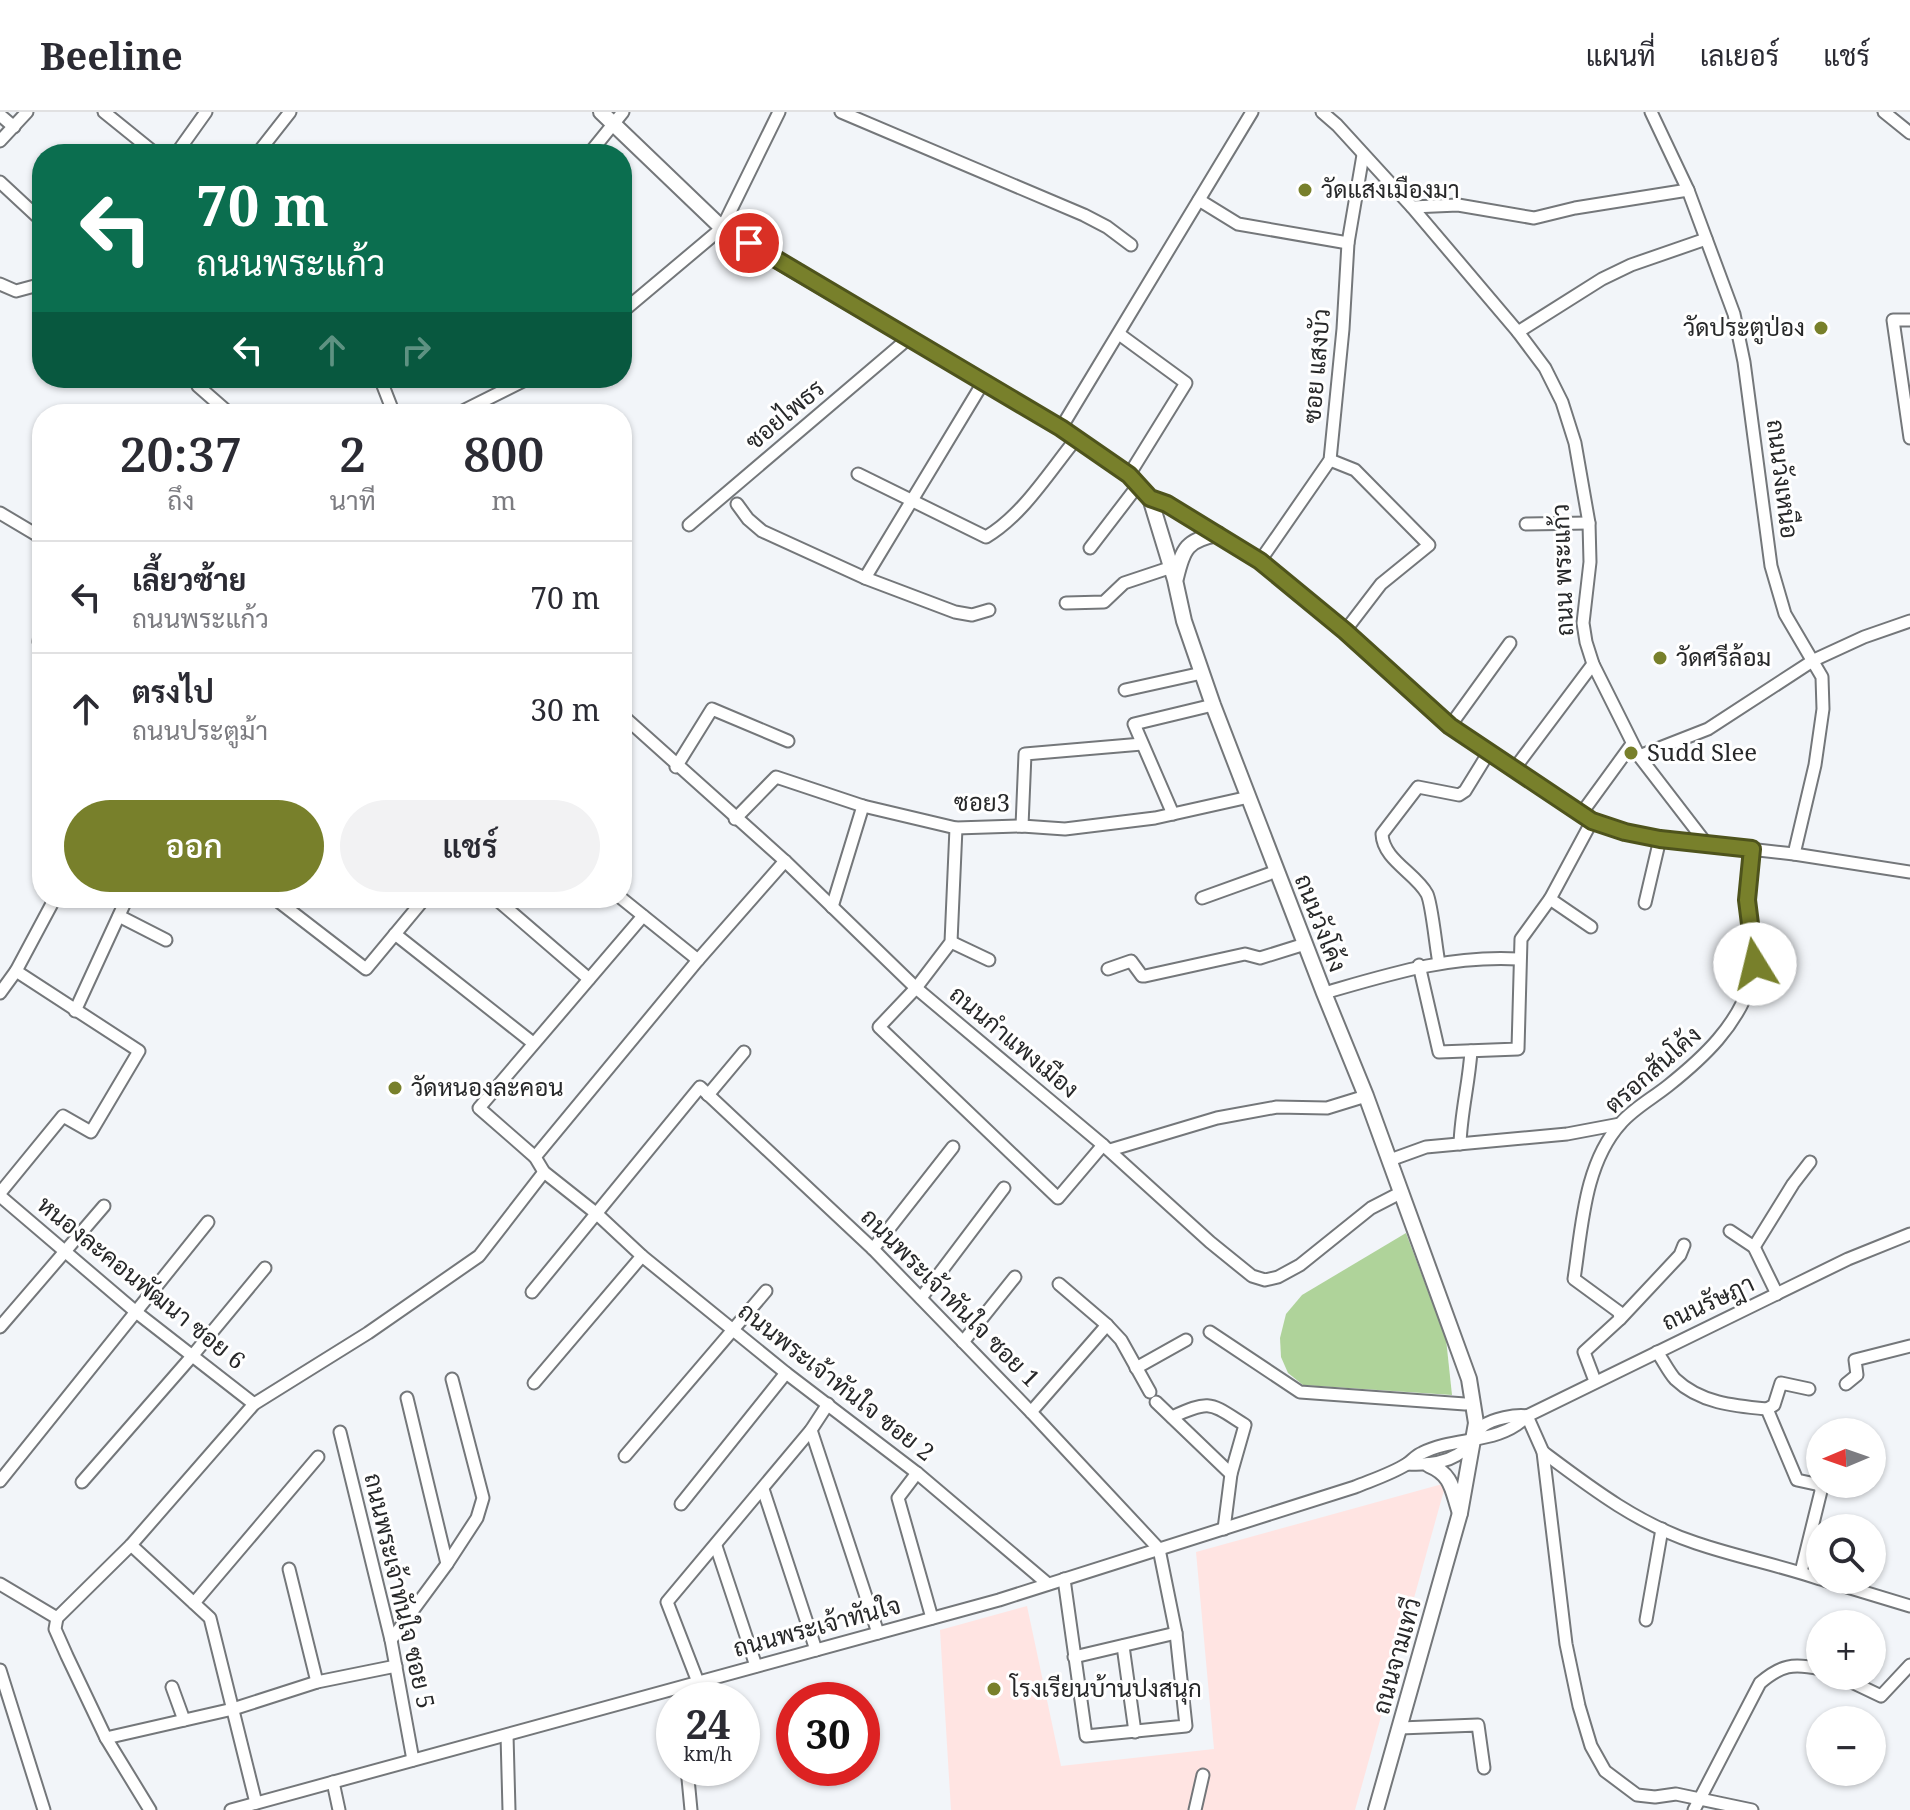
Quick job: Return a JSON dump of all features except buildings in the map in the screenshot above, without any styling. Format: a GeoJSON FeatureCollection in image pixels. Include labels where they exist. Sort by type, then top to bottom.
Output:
{"type":"FeatureCollection","features":[{"type":"Feature","properties":{"kind":"main road"},"geometry":{"type":"LineString","coordinates":[[601,112],[618,118],[722,228],[1061,428],[1134,480],[1150,498]]}},
{"type":"Feature","properties":{"kind":"main road","name":"ถนนวังโค้ง"},"geometry":{"type":"LineString","coordinates":[[1150,498],[1174,574],[1184,621],[1213,705],[1366,1096],[1463,1360],[1476,1423],[1474,1441]]}},
{"type":"Feature","properties":{"kind":"main road"},"geometry":{"type":"LineString","coordinates":[[1174,574],[1189,545],[1197,538],[1218,534]]}},
{"type":"Feature","properties":{"kind":"main road","name":"ถนนวังโค้ง"},"geometry":{"type":"LineString","coordinates":[[1463,1360],[1466,1425],[1474,1441]]}},
{"type":"Feature","properties":{"kind":"main road","name":"ถนนจามเทวี"},"geometry":{"type":"LineString","coordinates":[[1376,1810],[1460,1513],[1474,1441]]}},
{"type":"Feature","properties":{"kind":"main road"},"geometry":{"type":"LineString","coordinates":[[1429,1465],[1443,1471],[1449,1480],[1460,1513]]}},
{"type":"Feature","properties":{"kind":"street"},"geometry":{"type":"LineString","coordinates":[[0,141],[27,112]]}},
{"type":"Feature","properties":{"kind":"street"},"geometry":{"type":"LineString","coordinates":[[183,144],[206,112]]}},
{"type":"Feature","properties":{"kind":"street"},"geometry":{"type":"LineString","coordinates":[[265,144],[290,112]]}},
{"type":"Feature","properties":{"kind":"street"},"geometry":{"type":"LineString","coordinates":[[632,304],[722,228],[779,112]]}},
{"type":"Feature","properties":{"kind":"street"},"geometry":{"type":"LineString","coordinates":[[841,112],[1084,215],[1131,245]]}},
{"type":"Feature","properties":{"kind":"street"},"geometry":{"type":"LineString","coordinates":[[1061,428],[1252,112]]}},
{"type":"Feature","properties":{"kind":"street","name":"ถนน พระแก้ว"},"geometry":{"type":"LineString","coordinates":[[1322,112],[1412,207],[1545,368],[1562,402],[1575,443],[1589,523],[1590,562],[1583,623],[1593,664],[1639,756],[1706,843]]}},
{"type":"Feature","properties":{"kind":"street","name":"ถนนวังเหนือ"},"geometry":{"type":"LineString","coordinates":[[1651,112],[1688,190],[1734,314],[1744,362],[1771,566],[1785,614],[1822,677],[1823,709],[1815,765],[1794,854]]}},
{"type":"Feature","properties":{"kind":"street"},"geometry":{"type":"LineString","coordinates":[[1884,112],[1910,133]]}},
{"type":"Feature","properties":{"kind":"street"},"geometry":{"type":"LineString","coordinates":[[111,114],[141,144]]}},
{"type":"Feature","properties":{"kind":"street"},"geometry":{"type":"LineString","coordinates":[[0,115],[14,127]]}},
{"type":"Feature","properties":{"kind":"street"},"geometry":{"type":"LineString","coordinates":[[597,144],[618,118]]}},
{"type":"Feature","properties":{"kind":"street","name":"ซอย แสงบัว"},"geometry":{"type":"LineString","coordinates":[[1260,561],[1330,460],[1348,243],[1363,155]]}},
{"type":"Feature","properties":{"kind":"street"},"geometry":{"type":"LineString","coordinates":[[0,182],[32,212]]}},
{"type":"Feature","properties":{"kind":"street"},"geometry":{"type":"LineString","coordinates":[[1412,207],[1458,205],[1534,218],[1575,208],[1688,190]]}},
{"type":"Feature","properties":{"kind":"street"},"geometry":{"type":"LineString","coordinates":[[1199,200],[1238,224],[1348,243]]}},
{"type":"Feature","properties":{"kind":"street"},"geometry":{"type":"LineString","coordinates":[[1518,332],[1602,279],[1631,265],[1706,239]]}},
{"type":"Feature","properties":{"kind":"street"},"geometry":{"type":"LineString","coordinates":[[0,284],[16,291],[32,287]]}},
{"type":"Feature","properties":{"kind":"street"},"geometry":{"type":"LineString","coordinates":[[1910,320],[1893,320],[1910,438]]}},
{"type":"Feature","properties":{"kind":"street"},"geometry":{"type":"LineString","coordinates":[[1090,548],[1134,480],[1186,383],[1119,334]]}},
{"type":"Feature","properties":{"kind":"street","name":"ซอยไพธร"},"geometry":{"type":"LineString","coordinates":[[689,525],[910,337]]}},
{"type":"Feature","properties":{"kind":"street"},"geometry":{"type":"LineString","coordinates":[[865,578],[984,381]]}},
{"type":"Feature","properties":{"kind":"street"},"geometry":{"type":"LineString","coordinates":[[202,388],[219,404]]}},
{"type":"Feature","properties":{"kind":"street"},"geometry":{"type":"LineString","coordinates":[[477,404],[509,388]]}},
{"type":"Feature","properties":{"kind":"street"},"geometry":{"type":"LineString","coordinates":[[858,474],[986,537],[1024,503],[1076,439]]}},
{"type":"Feature","properties":{"kind":"street"},"geometry":{"type":"LineString","coordinates":[[1330,460],[1355,470],[1429,545],[1381,584],[1345,631]]}},
{"type":"Feature","properties":{"kind":"street"},"geometry":{"type":"LineString","coordinates":[[1150,498],[1167,504],[1260,561],[1345,631],[1450,726],[1587,817],[1625,832],[1660,839],[1794,854],[1910,872]]}},
{"type":"Feature","properties":{"kind":"street"},"geometry":{"type":"LineString","coordinates":[[737,504],[762,531],[865,578],[955,612],[972,615],[989,610]]}},
{"type":"Feature","properties":{"kind":"street"},"geometry":{"type":"LineString","coordinates":[[0,513],[32,532]]}},
{"type":"Feature","properties":{"kind":"street"},"geometry":{"type":"LineString","coordinates":[[1526,524],[1589,523]]}},
{"type":"Feature","properties":{"kind":"street"},"geometry":{"type":"LineString","coordinates":[[1066,603],[1104,602],[1124,583],[1174,574]]}},
{"type":"Feature","properties":{"kind":"street"},"geometry":{"type":"LineString","coordinates":[[1639,756],[1708,729],[1814,660],[1864,637],[1910,621]]}},
{"type":"Feature","properties":{"kind":"street"},"geometry":{"type":"LineString","coordinates":[[1450,726],[1510,643]]}},
{"type":"Feature","properties":{"kind":"street"},"geometry":{"type":"LineString","coordinates":[[1515,768],[1593,664]]}},
{"type":"Feature","properties":{"kind":"street"},"geometry":{"type":"LineString","coordinates":[[1125,690],[1202,673]]}},
{"type":"Feature","properties":{"kind":"street"},"geometry":{"type":"LineString","coordinates":[[1173,814],[1134,724],[1213,705]]}},
{"type":"Feature","properties":{"kind":"street"},"geometry":{"type":"LineString","coordinates":[[676,767],[712,709],[788,741]]}},
{"type":"Feature","properties":{"kind":"street","name":"ถนนกำแพงเมือง"},"geometry":{"type":"LineString","coordinates":[[632,725],[785,861],[916,988],[1252,1276],[1265,1280],[1300,1265],[1371,1208],[1402,1192]]}},
{"type":"Feature","properties":{"kind":"street"},"geometry":{"type":"LineString","coordinates":[[1022,826],[1025,754],[1142,744]]}},
{"type":"Feature","properties":{"kind":"street"},"geometry":{"type":"LineString","coordinates":[[1419,965],[1439,1052],[1518,1049],[1521,939],[1550,899],[1587,817],[1632,744]]}},
{"type":"Feature","properties":{"kind":"street"},"geometry":{"type":"LineString","coordinates":[[1439,963],[1427,894],[1398,865],[1382,834],[1418,787],[1459,795],[1465,791],[1489,752]]}},
{"type":"Feature","properties":{"kind":"street","name":"ซอย3"},"geometry":{"type":"LineString","coordinates":[[735,819],[776,777],[863,806],[956,828],[1022,826],[1065,829],[1173,814],[1249,797]]}},
{"type":"Feature","properties":{"kind":"street"},"geometry":{"type":"LineString","coordinates":[[832,907],[863,806]]}},
{"type":"Feature","properties":{"kind":"street"},"geometry":{"type":"LineString","coordinates":[[956,828],[951,942],[916,988],[879,1027],[1058,1198],[1106,1148],[1217,1118],[1277,1107],[1327,1108],[1366,1096]]}},
{"type":"Feature","properties":{"kind":"street"},"geometry":{"type":"LineString","coordinates":[[1645,903],[1660,839]]}},
{"type":"Feature","properties":{"kind":"street","name":"ตรอกสันโค้ง"},"geometry":{"type":"LineString","coordinates":[[1620,1319],[1619,1312],[1574,1279],[1586,1202],[1596,1164],[1620,1124],[1720,1040],[1736,1017],[1751,983],[1755,964],[1747,900],[1752,849]]}},
{"type":"Feature","properties":{"kind":"street"},"geometry":{"type":"LineString","coordinates":[[535,1157],[698,960],[785,861]]}},
{"type":"Feature","properties":{"kind":"street"},"geometry":{"type":"LineString","coordinates":[[1202,898],[1277,871]]}},
{"type":"Feature","properties":{"kind":"street"},"geometry":{"type":"LineString","coordinates":[[1550,899],[1591,927]]}},
{"type":"Feature","properties":{"kind":"street"},"geometry":{"type":"LineString","coordinates":[[632,907],[698,960]]}},
{"type":"Feature","properties":{"kind":"street"},"geometry":{"type":"LineString","coordinates":[[0,993],[16,971],[50,908]]}},
{"type":"Feature","properties":{"kind":"street"},"geometry":{"type":"LineString","coordinates":[[75,1011],[123,908]]}},
{"type":"Feature","properties":{"kind":"street"},"geometry":{"type":"LineString","coordinates":[[287,908],[366,969],[414,908]]}},
{"type":"Feature","properties":{"kind":"street"},"geometry":{"type":"LineString","coordinates":[[511,908],[589,979]]}},
{"type":"Feature","properties":{"kind":"street"},"geometry":{"type":"LineString","coordinates":[[119,916],[166,940]]}},
{"type":"Feature","properties":{"kind":"street","name":"ถนนพระเจ้าทันใจ ซอย 2"},"geometry":{"type":"LineString","coordinates":[[643,916],[479,1108],[535,1157],[544,1172],[597,1214],[642,1256],[786,1373],[917,1473],[1048,1584]]}},
{"type":"Feature","properties":{"kind":"street"},"geometry":{"type":"LineString","coordinates":[[395,934],[533,1043]]}},
{"type":"Feature","properties":{"kind":"street"},"geometry":{"type":"LineString","coordinates":[[951,942],[989,960]]}},
{"type":"Feature","properties":{"kind":"street"},"geometry":{"type":"LineString","coordinates":[[1108,969],[1131,961],[1145,976],[1245,954],[1260,958],[1305,944]]}},
{"type":"Feature","properties":{"kind":"street"},"geometry":{"type":"LineString","coordinates":[[1324,993],[1419,965],[1472,958],[1519,959]]}},
{"type":"Feature","properties":{"kind":"street"},"geometry":{"type":"LineString","coordinates":[[0,1194],[63,1116],[91,1132],[139,1051],[16,971]]}},
{"type":"Feature","properties":{"kind":"street"},"geometry":{"type":"LineString","coordinates":[[1460,1144],[1461,1111],[1468,1096],[1471,1051]]}},
{"type":"Feature","properties":{"kind":"street"},"geometry":{"type":"LineString","coordinates":[[532,1292],[704,1091],[744,1052]]}},
{"type":"Feature","properties":{"kind":"street","name":"ถนนพระเจ้าทันใจ ซอย 1"},"geometry":{"type":"LineString","coordinates":[[704,1091],[873,1249],[1159,1549]]}},
{"type":"Feature","properties":{"kind":"street"},"geometry":{"type":"LineString","coordinates":[[1390,1160],[1426,1147],[1567,1134],[1620,1124]]}},
{"type":"Feature","properties":{"kind":"street"},"geometry":{"type":"LineString","coordinates":[[873,1249],[953,1147]]}},
{"type":"Feature","properties":{"kind":"street"},"geometry":{"type":"LineString","coordinates":[[1754,1247],[1810,1162]]}},
{"type":"Feature","properties":{"kind":"street","name":"หนองละคอนพัฒนา ซอย 6"},"geometry":{"type":"LineString","coordinates":[[57,1618],[131,1545],[254,1404],[368,1333],[479,1256],[544,1172]]}},
{"type":"Feature","properties":{"kind":"street"},"geometry":{"type":"LineString","coordinates":[[921,1298],[1004,1188]]}},
{"type":"Feature","properties":{"kind":"street","name":"หนองละคอนพัฒนา ซอย 6"},"geometry":{"type":"LineString","coordinates":[[0,1194],[136,1312],[254,1404]]}},
{"type":"Feature","properties":{"kind":"street"},"geometry":{"type":"LineString","coordinates":[[0,1327],[104,1206]]}},
{"type":"Feature","properties":{"kind":"street"},"geometry":{"type":"LineString","coordinates":[[0,1481],[208,1222]]}},
{"type":"Feature","properties":{"kind":"street"},"geometry":{"type":"LineString","coordinates":[[1730,1231],[1754,1247],[1777,1294]]}},
{"type":"Feature","properties":{"kind":"street","name":"ถนนรัษฎา"},"geometry":{"type":"LineString","coordinates":[[1474,1441],[1519,1424],[1527,1416],[1595,1381],[1848,1259],[1910,1234]]}},
{"type":"Feature","properties":{"kind":"street"},"geometry":{"type":"LineString","coordinates":[[1595,1381],[1584,1352],[1680,1255],[1684,1245]]}},
{"type":"Feature","properties":{"kind":"street"},"geometry":{"type":"LineString","coordinates":[[534,1383],[642,1256]]}},
{"type":"Feature","properties":{"kind":"street"},"geometry":{"type":"LineString","coordinates":[[82,1482],[265,1268]]}},
{"type":"Feature","properties":{"kind":"street"},"geometry":{"type":"LineString","coordinates":[[963,1342],[1015,1277]]}},
{"type":"Feature","properties":{"kind":"street"},"geometry":{"type":"LineString","coordinates":[[1059,1284],[1121,1340],[1153,1397],[1231,1474]]}},
{"type":"Feature","properties":{"kind":"street"},"geometry":{"type":"LineString","coordinates":[[625,1456],[766,1291]]}},
{"type":"Feature","properties":{"kind":"street"},"geometry":{"type":"LineString","coordinates":[[1031,1412],[1107,1325]]}},
{"type":"Feature","properties":{"kind":"street"},"geometry":{"type":"LineString","coordinates":[[1210,1332],[1300,1392],[1465,1404]]}},
{"type":"Feature","properties":{"kind":"street"},"geometry":{"type":"LineString","coordinates":[[1136,1368],[1186,1340]]}},
{"type":"Feature","properties":{"kind":"street"},"geometry":{"type":"LineString","coordinates":[[1846,1384],[1857,1375],[1855,1360],[1910,1346]]}},
{"type":"Feature","properties":{"kind":"street"},"geometry":{"type":"LineString","coordinates":[[1657,1352],[1675,1378],[1698,1395],[1731,1406],[1767,1409],[1774,1405],[1781,1383],[1809,1389]]}},
{"type":"Feature","properties":{"kind":"street"},"geometry":{"type":"LineString","coordinates":[[681,1504],[786,1373]]}},
{"type":"Feature","properties":{"kind":"street"},"geometry":{"type":"LineString","coordinates":[[391,1640],[477,1518],[483,1498],[452,1379]]}},
{"type":"Feature","properties":{"kind":"street"},"geometry":{"type":"LineString","coordinates":[[407,1398],[447,1564]]}},
{"type":"Feature","properties":{"kind":"street"},"geometry":{"type":"LineString","coordinates":[[698,1682],[667,1602],[811,1430],[828,1404]]}},
{"type":"Feature","properties":{"kind":"street"},"geometry":{"type":"LineString","coordinates":[[1172,1417],[1200,1404],[1213,1405],[1245,1425],[1231,1474],[1224,1529]]}},
{"type":"Feature","properties":{"kind":"street"},"geometry":{"type":"LineString","coordinates":[[1767,1409],[1797,1480],[1820,1485],[1801,1572]]}},
{"type":"Feature","properties":{"kind":"street"},"geometry":{"type":"LineString","coordinates":[[1527,1416],[1543,1452],[1566,1644],[1579,1706],[1591,1746],[1605,1771],[1637,1795],[1655,1797],[1676,1794],[1697,1804],[1752,1810]]}},
{"type":"Feature","properties":{"kind":"street"},"geometry":{"type":"LineString","coordinates":[[811,1430],[878,1633]]}},
{"type":"Feature","properties":{"kind":"street","name":"ถนนพระเจ้าทันใจ ซอย 5"},"geometry":{"type":"LineString","coordinates":[[340,1432],[391,1640],[413,1760]]}},
{"type":"Feature","properties":{"kind":"street","name":"ถนนพระเจ้าทันใจ"},"geometry":{"type":"LineString","coordinates":[[698,1682],[1048,1584],[1355,1487],[1407,1464],[1422,1453],[1460,1441],[1474,1441]]}},
{"type":"Feature","properties":{"kind":"street","name":"ถนนพระเจ้าทันใจ"},"geometry":{"type":"LineString","coordinates":[[1407,1464],[1429,1465],[1458,1455],[1474,1441]]}},
{"type":"Feature","properties":{"kind":"street"},"geometry":{"type":"LineString","coordinates":[[1543,1452],[1615,1505],[1662,1529],[1694,1543],[1806,1574]]}},
{"type":"Feature","properties":{"kind":"street"},"geometry":{"type":"LineString","coordinates":[[194,1603],[318,1457]]}},
{"type":"Feature","properties":{"kind":"street"},"geometry":{"type":"LineString","coordinates":[[917,1473],[898,1498],[932,1618]]}},
{"type":"Feature","properties":{"kind":"street"},"geometry":{"type":"LineString","coordinates":[[763,1489],[816,1650]]}},
{"type":"Feature","properties":{"kind":"street"},"geometry":{"type":"LineString","coordinates":[[1646,1620],[1662,1529]]}},
{"type":"Feature","properties":{"kind":"street"},"geometry":{"type":"LineString","coordinates":[[131,1545],[210,1618],[256,1803]]}},
{"type":"Feature","properties":{"kind":"street"},"geometry":{"type":"LineString","coordinates":[[716,1546],[756,1666]]}},
{"type":"Feature","properties":{"kind":"street"},"geometry":{"type":"LineString","coordinates":[[1064,1579],[1086,1736],[1186,1726],[1176,1633],[1159,1549]]}},
{"type":"Feature","properties":{"kind":"street"},"geometry":{"type":"LineString","coordinates":[[289,1569],[317,1682]]}},
{"type":"Feature","properties":{"kind":"street"},"geometry":{"type":"LineString","coordinates":[[0,1584],[57,1618],[55,1629],[106,1738],[150,1810]]}},
{"type":"Feature","properties":{"kind":"street"},"geometry":{"type":"LineString","coordinates":[[1871,1594],[1910,1606]]}},
{"type":"Feature","properties":{"kind":"street"},"geometry":{"type":"LineString","coordinates":[[1074,1657],[1176,1633]]}},
{"type":"Feature","properties":{"kind":"street"},"geometry":{"type":"LineString","coordinates":[[1123,1646],[1135,1732]]}},
{"type":"Feature","properties":{"kind":"street"},"geometry":{"type":"LineString","coordinates":[[1697,1804],[1760,1683],[1777,1669],[1794,1665],[1806,1667]]}},
{"type":"Feature","properties":{"kind":"street"},"geometry":{"type":"LineString","coordinates":[[1868,1690],[1881,1696],[1910,1665]]}},
{"type":"Feature","properties":{"kind":"street"},"geometry":{"type":"LineString","coordinates":[[106,1738],[233,1709],[317,1682],[396,1666]]}},
{"type":"Feature","properties":{"kind":"street"},"geometry":{"type":"LineString","coordinates":[[0,1670],[44,1810]]}},
{"type":"Feature","properties":{"kind":"street"},"geometry":{"type":"LineString","coordinates":[[172,1687],[184,1720]]}},
{"type":"Feature","properties":{"kind":"street","name":"ถนนพระเจ้าทันใจ"},"geometry":{"type":"LineString","coordinates":[[231,1810],[507,1735],[656,1700]]}},
{"type":"Feature","properties":{"kind":"street"},"geometry":{"type":"LineString","coordinates":[[1400,1728],[1478,1725],[1484,1768]]}},
{"type":"Feature","properties":{"kind":"street"},"geometry":{"type":"LineString","coordinates":[[507,1735],[509,1810]]}},
{"type":"Feature","properties":{"kind":"street"},"geometry":{"type":"LineString","coordinates":[[1195,1810],[1203,1775]]}},
{"type":"Feature","properties":{"kind":"street"},"geometry":{"type":"LineString","coordinates":[[333,1782],[339,1810]]}},
{"type":"Feature","properties":{"kind":"street"},"geometry":{"type":"LineString","coordinates":[[689,1786],[691,1810]]}},
{"type":"Feature","properties":{"kind":"shaded area"},"geometry":{"type":"Polygon","coordinates":[[[1446,1483],[1355,1810],[951,1810],[940,1630],[1027,1606],[1061,1766],[1214,1749],[1196,1552],[1446,1483]]]}},
{"type":"Feature","properties":{"kind":"green space"},"geometry":{"type":"Polygon","coordinates":[[[1406,1233],[1446,1339],[1452,1395],[1303,1385],[1288,1373],[1281,1357],[1280,1338],[1286,1314],[1302,1295],[1406,1233]]]}},
{"type":"Feature","properties":{"kind":"place","name":"วัดแสงเมืองมา"},"geometry":{"type":"Point","coordinates":[1305,190]}},
{"type":"Feature","properties":{"kind":"place","name":"วัดประตูป่อง"},"geometry":{"type":"Point","coordinates":[1821,328]}},
{"type":"Feature","properties":{"kind":"place","name":"วัดศรีล้อม"},"geometry":{"type":"Point","coordinates":[1660,658]}},
{"type":"Feature","properties":{"kind":"place","name":"Sudd Slee"},"geometry":{"type":"Point","coordinates":[1631,753]}},
{"type":"Feature","properties":{"kind":"place","name":"วัดหนองละคอน"},"geometry":{"type":"Point","coordinates":[395,1088]}},
{"type":"Feature","properties":{"kind":"place","name":"โรงเรียนบ้านปงสนุก"},"geometry":{"type":"Point","coordinates":[994,1689]}},
{"type":"Feature","properties":{"kind":"route"},"geometry":{"type":"LineString","coordinates":[[749,243],[1061,428],[1129,475],[1150,498],[1167,504],[1260,561],[1345,631],[1450,726],[1592,821],[1660,839],[1752,849],[1747,900],[1755,964]]}}]}
